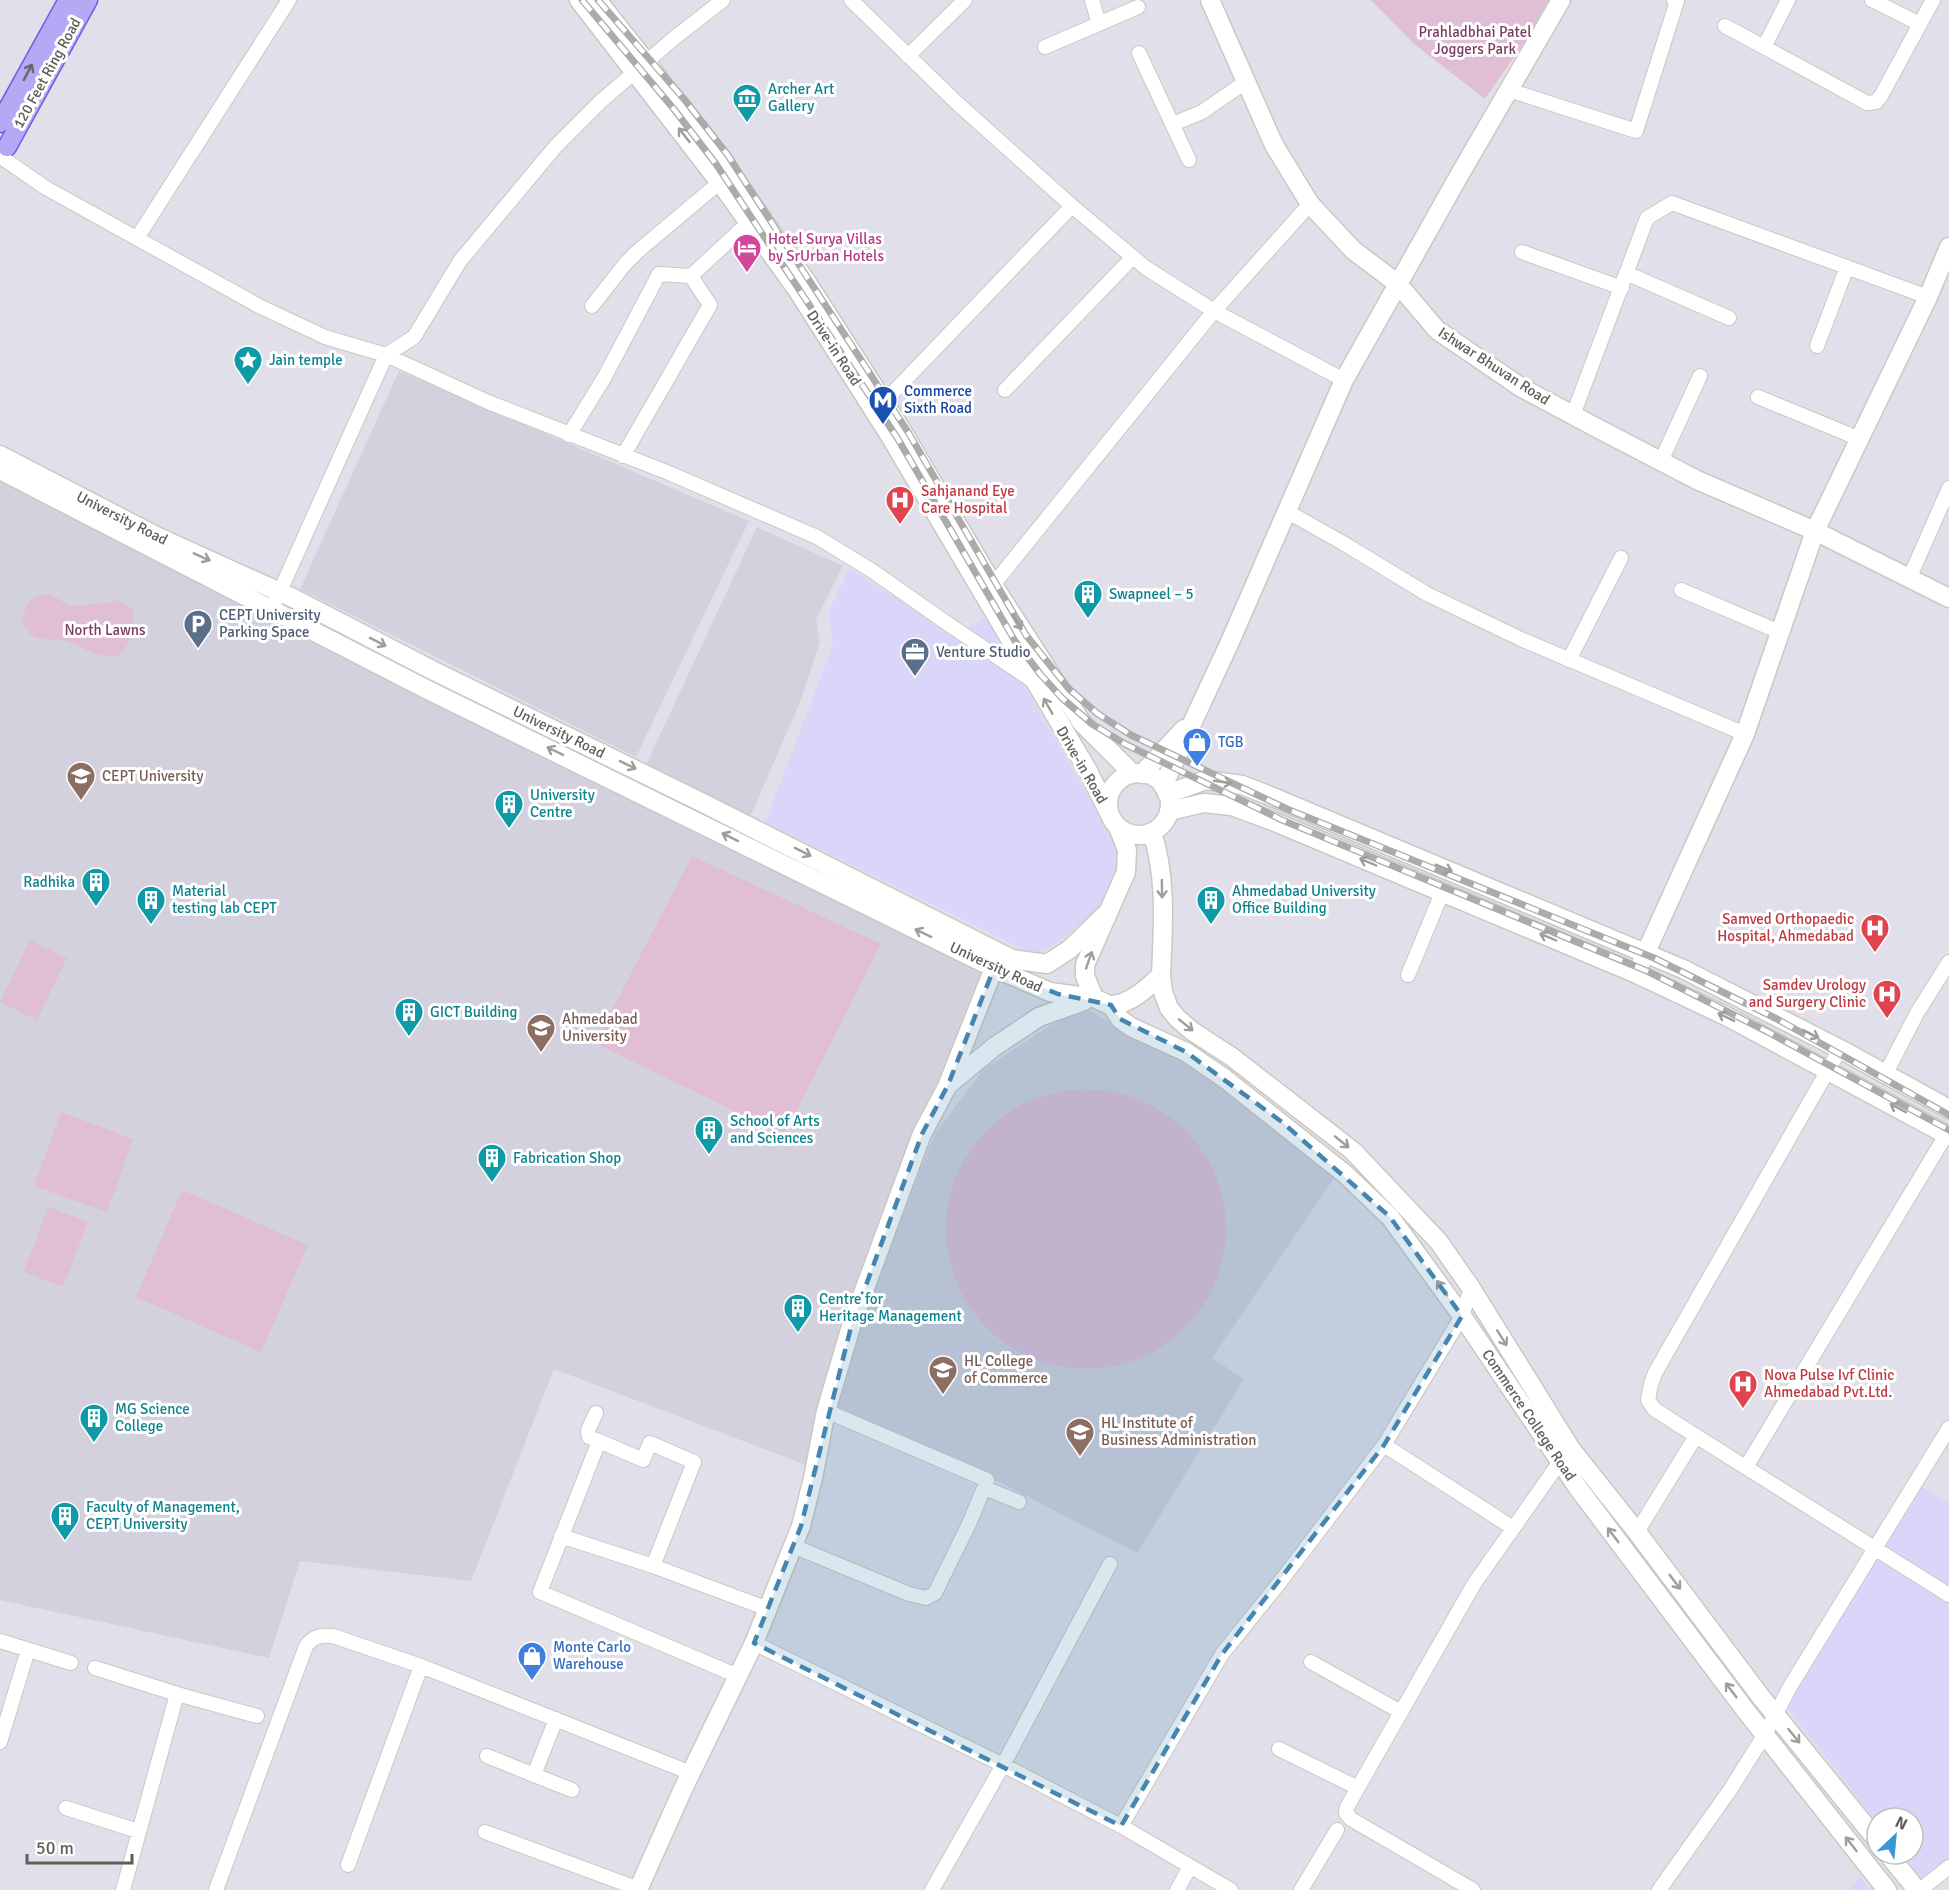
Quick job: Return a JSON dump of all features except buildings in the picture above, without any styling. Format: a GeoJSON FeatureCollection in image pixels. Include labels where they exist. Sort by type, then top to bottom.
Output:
{"type":"FeatureCollection","features":[{"type":"Feature","properties":{"kind":"main road","name":"120 Feet Ring Road"},"geometry":{"type":"LineString","coordinates":[[0,123],[68,0]]}},
{"type":"Feature","properties":{"kind":"main road","name":"120 Feet Ring Road"},"geometry":{"type":"LineString","coordinates":[[2,152],[87,0]]}},
{"type":"Feature","properties":{"kind":"main road","name":"Drive-in Road"},"geometry":{"type":"LineString","coordinates":[[579,0],[641,67],[735,180],[802,274],[884,402],[993,585],[1082,723],[1137,774]]}},
{"type":"Feature","properties":{"kind":"main road","name":"Drive-in Road"},"geometry":{"type":"LineString","coordinates":[[597,0],[720,182],[798,291],[890,435],[1113,819],[1128,850],[1128,860],[1122,883],[1085,965],[1085,976],[1103,1002]]}},
{"type":"Feature","properties":{"kind":"main road","name":"Ishwar Bhuvan Road"},"geometry":{"type":"LineString","coordinates":[[1210,0],[1274,145],[1310,204],[1353,250],[1398,284],[1437,330],[1522,388],[1697,480],[1815,531],[1949,598]]}},
{"type":"Feature","properties":{"kind":"main road"},"geometry":{"type":"LineString","coordinates":[[1195,717],[1137,774],[1116,784],[1110,792],[1108,801],[1113,819],[1134,835],[1152,832],[1163,823],[1166,797],[1195,717],[1288,512],[1344,380],[1561,0]]}},
{"type":"Feature","properties":{"kind":"main road"},"geometry":{"type":"LineString","coordinates":[[1636,974],[1745,734],[1815,531],[1928,297],[1949,247]]}},
{"type":"Feature","properties":{"kind":"main road","name":"University Road"},"geometry":{"type":"LineString","coordinates":[[0,455],[156,536],[280,592],[1012,959],[1047,964],[1070,949],[1108,912]]}},
{"type":"Feature","properties":{"kind":"main road","name":"University Road"},"geometry":{"type":"LineString","coordinates":[[0,470],[426,689],[994,968],[1050,992],[1103,1002]]}},
{"type":"Feature","properties":{"kind":"main road"},"geometry":{"type":"LineString","coordinates":[[1137,774],[1157,780],[1166,797]]}},
{"type":"Feature","properties":{"kind":"main road"},"geometry":{"type":"LineString","coordinates":[[1166,797],[1206,780],[1242,785],[1694,974],[1840,1049],[1949,1110]]}},
{"type":"Feature","properties":{"kind":"main road"},"geometry":{"type":"LineString","coordinates":[[1166,797],[1232,806],[1275,822],[1636,974],[1728,1017],[1947,1136]]}},
{"type":"Feature","properties":{"kind":"main road","name":"Commerce College Road"},"geometry":{"type":"LineString","coordinates":[[1152,832],[1160,856],[1162,875],[1161,975],[1168,1008],[1177,1018],[1270,1085],[1353,1151],[1439,1242],[1471,1288],[1565,1454],[1585,1497],[1887,1890]]}},
{"type":"Feature","properties":{"kind":"main road"},"geometry":{"type":"LineString","coordinates":[[639,1889],[691,1773],[754,1643],[801,1526],[826,1410],[852,1323],[922,1134],[948,1085],[994,968]]}},
{"type":"Feature","properties":{"kind":"main road"},"geometry":{"type":"LineString","coordinates":[[948,1085],[1017,1029],[1056,1009],[1124,1001],[1143,992],[1161,975]]}},
{"type":"Feature","properties":{"kind":"main road","name":"Commerce College Road"},"geometry":{"type":"LineString","coordinates":[[1103,1002],[1120,1020],[1131,1027],[1186,1052],[1224,1078],[1345,1174],[1390,1217],[1565,1454],[1637,1532],[1776,1714],[1865,1825]]}},
{"type":"Feature","properties":{"kind":"main road"},"geometry":{"type":"LineString","coordinates":[[1898,1866],[1919,1890]]}},
{"type":"Feature","properties":{"kind":"street"},"geometry":{"type":"LineString","coordinates":[[137,238],[289,0]]}},
{"type":"Feature","properties":{"kind":"street"},"geometry":{"type":"LineString","coordinates":[[851,0],[957,103],[1072,206],[1146,268],[1214,310],[1344,380]]}},
{"type":"Feature","properties":{"kind":"street"},"geometry":{"type":"LineString","coordinates":[[908,56],[965,0]]}},
{"type":"Feature","properties":{"kind":"street"},"geometry":{"type":"LineString","coordinates":[[1092,0],[1099,24]]}},
{"type":"Feature","properties":{"kind":"street"},"geometry":{"type":"LineString","coordinates":[[1509,90],[1636,131],[1677,1],[1674,0]]}},
{"type":"Feature","properties":{"kind":"street"},"geometry":{"type":"LineString","coordinates":[[1764,47],[1788,0]]}},
{"type":"Feature","properties":{"kind":"street"},"geometry":{"type":"LineString","coordinates":[[1872,0],[1920,24]]}},
{"type":"Feature","properties":{"kind":"street"},"geometry":{"type":"LineString","coordinates":[[1725,26],[1867,103],[1875,102],[1881,96],[1933,0]]}},
{"type":"Feature","properties":{"kind":"street"},"geometry":{"type":"LineString","coordinates":[[272,610],[386,355],[414,337],[460,261],[556,146],[600,102],[720,1]]}},
{"type":"Feature","properties":{"kind":"street"},"geometry":{"type":"LineString","coordinates":[[1045,46],[1138,7]]}},
{"type":"Feature","properties":{"kind":"street"},"geometry":{"type":"LineString","coordinates":[[1139,53],[1189,160]]}},
{"type":"Feature","properties":{"kind":"street"},"geometry":{"type":"LineString","coordinates":[[1173,124],[1202,112],[1247,81]]}},
{"type":"Feature","properties":{"kind":"street"},"geometry":{"type":"LineString","coordinates":[[2,152],[46,188],[260,306],[325,337],[386,355],[488,402],[817,537],[871,570],[1034,681]]}},
{"type":"Feature","properties":{"kind":"street"},"geometry":{"type":"LineString","coordinates":[[592,306],[638,251],[720,182]]}},
{"type":"Feature","properties":{"kind":"street"},"geometry":{"type":"LineString","coordinates":[[1573,415],[1647,218],[1672,203],[1928,297]]}},
{"type":"Feature","properties":{"kind":"street"},"geometry":{"type":"LineString","coordinates":[[993,585],[1214,310],[1310,204]]}},
{"type":"Feature","properties":{"kind":"street"},"geometry":{"type":"LineString","coordinates":[[884,402],[1072,206]]}},
{"type":"Feature","properties":{"kind":"street"},"geometry":{"type":"LineString","coordinates":[[570,435],[604,378],[658,274],[691,276],[749,222]]}},
{"type":"Feature","properties":{"kind":"street"},"geometry":{"type":"LineString","coordinates":[[1522,252],[1622,288]]}},
{"type":"Feature","properties":{"kind":"street"},"geometry":{"type":"LineString","coordinates":[[1005,390],[1133,257]]}},
{"type":"Feature","properties":{"kind":"street"},"geometry":{"type":"LineString","coordinates":[[1817,346],[1847,267]]}},
{"type":"Feature","properties":{"kind":"street"},"geometry":{"type":"LineString","coordinates":[[1626,273],[1729,318]]}},
{"type":"Feature","properties":{"kind":"street"},"geometry":{"type":"LineString","coordinates":[[623,456],[710,305],[691,276]]}},
{"type":"Feature","properties":{"kind":"street"},"geometry":{"type":"LineString","coordinates":[[1661,461],[1700,376]]}},
{"type":"Feature","properties":{"kind":"street"},"geometry":{"type":"LineString","coordinates":[[1758,398],[1860,439]]}},
{"type":"Feature","properties":{"kind":"street"},"geometry":{"type":"LineString","coordinates":[[1909,579],[1949,488]]}},
{"type":"Feature","properties":{"kind":"street"},"geometry":{"type":"LineString","coordinates":[[1288,512],[1427,594],[1523,640],[1745,734]]}},
{"type":"Feature","properties":{"kind":"street"},"geometry":{"type":"LineString","coordinates":[[1569,660],[1621,558]]}},
{"type":"Feature","properties":{"kind":"street"},"geometry":{"type":"LineString","coordinates":[[1680,590],[1780,632]]}},
{"type":"Feature","properties":{"kind":"street"},"geometry":{"type":"LineString","coordinates":[[1408,975],[1443,893]]}},
{"type":"Feature","properties":{"kind":"street"},"geometry":{"type":"LineString","coordinates":[[1885,1075],[1917,1013],[1949,962]]}},
{"type":"Feature","properties":{"kind":"street"},"geometry":{"type":"LineString","coordinates":[[1840,1049],[1651,1384],[1648,1400],[1654,1409],[1696,1437],[1949,1595]]}},
{"type":"Feature","properties":{"kind":"street"},"geometry":{"type":"LineString","coordinates":[[1746,1467],[1947,1136]]}},
{"type":"Feature","properties":{"kind":"street"},"geometry":{"type":"LineString","coordinates":[[1121,1826],[1222,1654],[1384,1445],[1462,1316],[1471,1288]]}},
{"type":"Feature","properties":{"kind":"street"},"geometry":{"type":"LineString","coordinates":[[826,1410],[987,1480]]}},
{"type":"Feature","properties":{"kind":"street"},"geometry":{"type":"LineString","coordinates":[[596,1413],[588,1430],[589,1437],[643,1460],[653,1438],[694,1462],[653,1566]]}},
{"type":"Feature","properties":{"kind":"street"},"geometry":{"type":"LineString","coordinates":[[1659,1890],[1730,1790],[1765,1734],[1791,1685],[1949,1428]]}},
{"type":"Feature","properties":{"kind":"street"},"geometry":{"type":"LineString","coordinates":[[1637,1532],[1696,1437]]}},
{"type":"Feature","properties":{"kind":"street"},"geometry":{"type":"LineString","coordinates":[[599,1441],[540,1592],[738,1676]]}},
{"type":"Feature","properties":{"kind":"street"},"geometry":{"type":"LineString","coordinates":[[1384,1445],[1513,1528]]}},
{"type":"Feature","properties":{"kind":"street"},"geometry":{"type":"LineString","coordinates":[[1473,1890],[1351,1819],[1346,1813],[1347,1807],[1474,1584],[1565,1454]]}},
{"type":"Feature","properties":{"kind":"street"},"geometry":{"type":"LineString","coordinates":[[793,1546],[909,1594],[926,1598],[935,1593],[983,1490],[987,1489],[1018,1502]]}},
{"type":"Feature","properties":{"kind":"street"},"geometry":{"type":"LineString","coordinates":[[561,1536],[653,1566],[768,1609]]}},
{"type":"Feature","properties":{"kind":"street"},"geometry":{"type":"LineString","coordinates":[[932,1890],[1003,1765],[1110,1564]]}},
{"type":"Feature","properties":{"kind":"street"},"geometry":{"type":"LineString","coordinates":[[216,1890],[302,1657],[311,1638],[320,1635],[333,1636],[421,1666],[691,1773]]}},
{"type":"Feature","properties":{"kind":"street"},"geometry":{"type":"LineString","coordinates":[[0,1641],[71,1663]]}},
{"type":"Feature","properties":{"kind":"street"},"geometry":{"type":"LineString","coordinates":[[754,1643],[1003,1765],[1121,1826],[1231,1890]]}},
{"type":"Feature","properties":{"kind":"street"},"geometry":{"type":"LineString","coordinates":[[0,1742],[28,1650]]}},
{"type":"Feature","properties":{"kind":"street"},"geometry":{"type":"LineString","coordinates":[[1311,1662],[1401,1712]]}},
{"type":"Feature","properties":{"kind":"street"},"geometry":{"type":"LineString","coordinates":[[348,1865],[421,1666]]}},
{"type":"Feature","properties":{"kind":"street"},"geometry":{"type":"LineString","coordinates":[[95,1668],[256,1716]]}},
{"type":"Feature","properties":{"kind":"street"},"geometry":{"type":"LineString","coordinates":[[123,1890],[177,1694]]}},
{"type":"Feature","properties":{"kind":"street"},"geometry":{"type":"LineString","coordinates":[[534,1775],[556,1719]]}},
{"type":"Feature","properties":{"kind":"street"},"geometry":{"type":"LineString","coordinates":[[1279,1749],[1358,1788]]}},
{"type":"Feature","properties":{"kind":"street"},"geometry":{"type":"LineString","coordinates":[[488,1756],[572,1790]]}},
{"type":"Feature","properties":{"kind":"street"},"geometry":{"type":"LineString","coordinates":[[66,1808],[138,1832]]}},
{"type":"Feature","properties":{"kind":"street"},"geometry":{"type":"LineString","coordinates":[[1301,1890],[1338,1830]]}},
{"type":"Feature","properties":{"kind":"street"},"geometry":{"type":"LineString","coordinates":[[485,1832],[639,1889]]}},
{"type":"Feature","properties":{"kind":"street"},"geometry":{"type":"LineString","coordinates":[[1177,1890],[1190,1867]]}},
{"type":"Feature","properties":{"kind":"street"},"geometry":{"type":"LineString","coordinates":[[1919,1890],[1949,1867]]}},
{"type":"Feature","properties":{"kind":"highlighted area"},"geometry":{"type":"Polygon","coordinates":[[[994,968],[1058,994],[1111,1005],[1120,1019],[1186,1052],[1282,1122],[1390,1217],[1462,1316],[1384,1445],[1222,1654],[1121,1826],[754,1643],[801,1526],[852,1323],[922,1134],[948,1085],[994,968]]]}},
{"type":"Feature","properties":{"kind":"shaded area"},"geometry":{"type":"Polygon","coordinates":[[[399,371],[749,521],[636,757],[300,589],[399,371]]]}},
{"type":"Feature","properties":{"kind":"shaded area","name":"Ahmedabad University"},"geometry":{"type":"Polygon","coordinates":[[[0,480],[982,974],[841,1324],[806,1465],[554,1369],[471,1581],[300,1561],[269,1658],[0,1600],[0,480]]]}},
{"type":"Feature","properties":{"kind":"shaded area"},"geometry":{"type":"Polygon","coordinates":[[[757,527],[843,566],[816,620],[820,642],[799,705],[749,819],[645,767],[757,527]]]}},
{"type":"Feature","properties":{"kind":"shaded area"},"geometry":{"type":"Polygon","coordinates":[[[849,568],[955,635],[985,617],[1116,844],[1119,868],[1097,911],[1057,943],[1035,955],[765,822],[833,645],[829,612],[849,568]]]}},
{"type":"Feature","properties":{"kind":"shaded area"},"geometry":{"type":"Polygon","coordinates":[[[1091,1010],[1115,1027],[1145,1043],[1181,1058],[1219,1084],[1336,1175],[1212,1358],[1244,1379],[1137,1553],[1001,1483],[837,1408],[854,1337],[935,1134],[983,1070],[1057,1021],[1091,1010]]]}},
{"type":"Feature","properties":{"kind":"shaded area"},"geometry":{"type":"Polygon","coordinates":[[[1922,1487],[1949,1504],[1949,1860],[1923,1880],[1912,1866],[1925,1866],[1925,1806],[1865,1807],[1786,1706],[1922,1487]]]}},
{"type":"Feature","properties":{"kind":"shaded area"},"geometry":{"type":"Polygon","coordinates":[[[1859,1876],[1870,1890],[1850,1890],[1859,1876]]]}},
{"type":"Feature","properties":{"kind":"green space","name":"Prahladbhai Patel Joggers Park"},"geometry":{"type":"Polygon","coordinates":[[[1371,0],[1550,0],[1537,24],[1485,99],[1413,43],[1371,0]]]}},
{"type":"Feature","properties":{"kind":"green space","name":"North Lawns"},"geometry":{"type":"Polygon","coordinates":[[[51,594],[69,606],[109,603],[118,600],[133,608],[133,629],[124,651],[108,657],[63,640],[43,639],[31,635],[22,622],[25,610],[34,598],[51,594]]]}},
{"type":"Feature","properties":{"kind":"green space"},"geometry":{"type":"Polygon","coordinates":[[[692,856],[881,944],[784,1135],[595,1043],[692,856]]]}},
{"type":"Feature","properties":{"kind":"green space"},"geometry":{"type":"Polygon","coordinates":[[[30,940],[67,958],[37,1020],[0,1002],[30,940]]]}},
{"type":"Feature","properties":{"kind":"green space"},"geometry":{"type":"Polygon","coordinates":[[[1072,1089],[1100,1089],[1140,1099],[1152,1105],[1175,1120],[1195,1140],[1216,1175],[1224,1202],[1226,1229],[1224,1256],[1216,1283],[1195,1318],[1175,1338],[1152,1353],[1127,1363],[1100,1369],[1072,1369],[1032,1359],[1020,1353],[997,1338],[977,1318],[962,1295],[952,1270],[946,1243],[946,1215],[956,1175],[962,1163],[977,1140],[997,1120],[1020,1105],[1045,1095],[1072,1089]]]}},
{"type":"Feature","properties":{"kind":"green space"},"geometry":{"type":"Polygon","coordinates":[[[61,1112],[133,1139],[107,1212],[34,1186],[61,1112]]]}},
{"type":"Feature","properties":{"kind":"green space"},"geometry":{"type":"Polygon","coordinates":[[[182,1190],[308,1245],[261,1352],[136,1297],[182,1190]]]}},
{"type":"Feature","properties":{"kind":"green space"},"geometry":{"type":"Polygon","coordinates":[[[48,1207],[88,1222],[63,1287],[24,1272],[48,1207]]]}},
{"type":"Feature","properties":{"kind":"railway"},"geometry":{"type":"LineString","coordinates":[[582,0],[673,108],[716,164],[898,439],[1015,641],[1062,698],[1092,724],[1125,744],[1282,820],[1647,971],[1768,1032],[1949,1130]]}},
{"type":"Feature","properties":{"kind":"railway"},"geometry":{"type":"LineString","coordinates":[[598,0],[684,99],[727,154],[908,432],[1026,635],[1069,689],[1098,714],[1131,735],[1287,809],[1654,958],[1777,1019],[1949,1115]]}},
{"type":"Feature","properties":{"kind":"place","name":"Archer Art Gallery"},"geometry":{"type":"Point","coordinates":[747,124]}},
{"type":"Feature","properties":{"kind":"place","name":"Hotel Surya Villas by SrUrban Hotels"},"geometry":{"type":"Point","coordinates":[747,274]}},
{"type":"Feature","properties":{"kind":"place","name":"Jain temple"},"geometry":{"type":"Point","coordinates":[248,386]}},
{"type":"Feature","properties":{"kind":"place","name":"Commerce Sixth Road"},"geometry":{"type":"Point","coordinates":[883,426]}},
{"type":"Feature","properties":{"kind":"place","name":"Sahjanand Eye Care Hospital"},"geometry":{"type":"Point","coordinates":[900,526]}},
{"type":"Feature","properties":{"kind":"place","name":"Swapneel – 5"},"geometry":{"type":"Point","coordinates":[1088,620]}},
{"type":"Feature","properties":{"kind":"place","name":"CEPT University Parking Space"},"geometry":{"type":"Point","coordinates":[198,650]}},
{"type":"Feature","properties":{"kind":"place","name":"Venture Studio"},"geometry":{"type":"Point","coordinates":[915,678]}},
{"type":"Feature","properties":{"kind":"place","name":"TGB"},"geometry":{"type":"Point","coordinates":[1197,768]}},
{"type":"Feature","properties":{"kind":"place","name":"CEPT University"},"geometry":{"type":"Point","coordinates":[81,802]}},
{"type":"Feature","properties":{"kind":"place","name":"University Centre"},"geometry":{"type":"Point","coordinates":[509,830]}},
{"type":"Feature","properties":{"kind":"place","name":"Radhika"},"geometry":{"type":"Point","coordinates":[96,908]}},
{"type":"Feature","properties":{"kind":"place","name":"Material testing lab CEPT"},"geometry":{"type":"Point","coordinates":[151,926]}},
{"type":"Feature","properties":{"kind":"place","name":"Ahmedabad University Office Building"},"geometry":{"type":"Point","coordinates":[1211,926]}},
{"type":"Feature","properties":{"kind":"place","name":"Samved Orthopaedic Hospital, Ahmedabad"},"geometry":{"type":"Point","coordinates":[1875,954]}},
{"type":"Feature","properties":{"kind":"place","name":"Samdev Urology and Surgery Clinic"},"geometry":{"type":"Point","coordinates":[1887,1020]}},
{"type":"Feature","properties":{"kind":"place","name":"GICT Building"},"geometry":{"type":"Point","coordinates":[409,1038]}},
{"type":"Feature","properties":{"kind":"place","name":"Ahmedabad University"},"geometry":{"type":"Point","coordinates":[541,1054]}},
{"type":"Feature","properties":{"kind":"place","name":"School of Arts and Sciences"},"geometry":{"type":"Point","coordinates":[709,1156]}},
{"type":"Feature","properties":{"kind":"place","name":"Fabrication Shop"},"geometry":{"type":"Point","coordinates":[492,1184]}},
{"type":"Feature","properties":{"kind":"place","name":"Centre for Heritage Management"},"geometry":{"type":"Point","coordinates":[798,1334]}},
{"type":"Feature","properties":{"kind":"place","name":"HL College of Commerce"},"geometry":{"type":"Point","coordinates":[943,1396]}},
{"type":"Feature","properties":{"kind":"place","name":"Nova Pulse Ivf Clinic Ahmedabad Pvt.Ltd."},"geometry":{"type":"Point","coordinates":[1743,1410]}},
{"type":"Feature","properties":{"kind":"place","name":"MG Science College"},"geometry":{"type":"Point","coordinates":[94,1444]}},
{"type":"Feature","properties":{"kind":"place","name":"HL Institute of Business Administration"},"geometry":{"type":"Point","coordinates":[1080,1458]}},
{"type":"Feature","properties":{"kind":"place","name":"Faculty of Management, CEPT University"},"geometry":{"type":"Point","coordinates":[65,1542]}},
{"type":"Feature","properties":{"kind":"place","name":"Monte Carlo Warehouse"},"geometry":{"type":"Point","coordinates":[532,1682]}}]}
